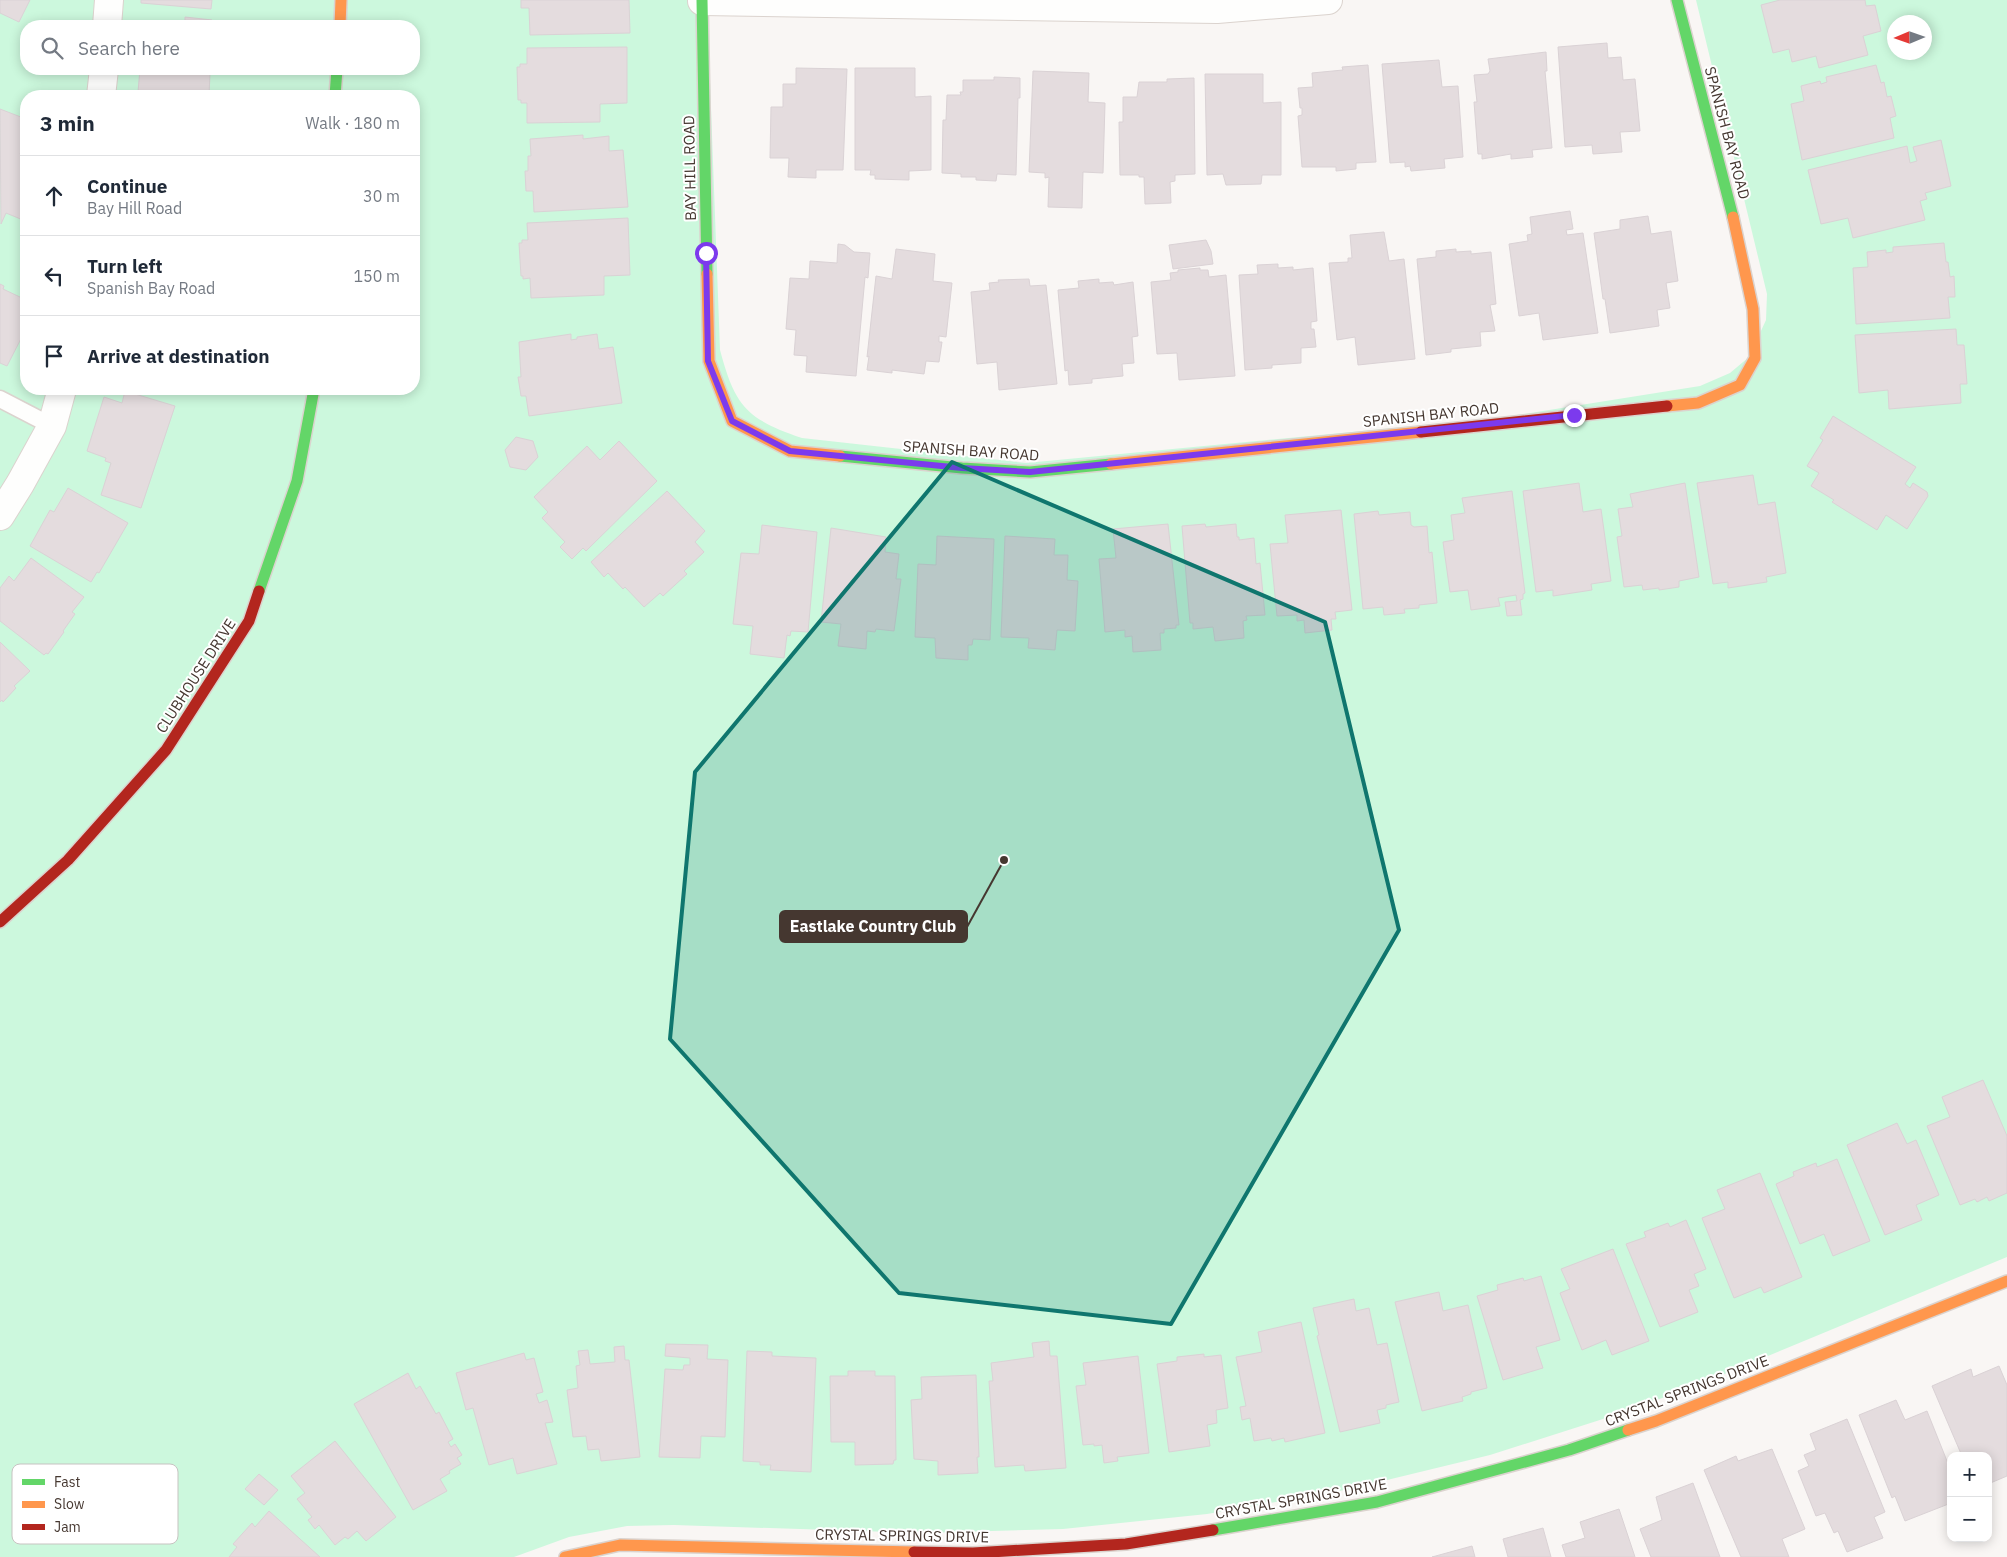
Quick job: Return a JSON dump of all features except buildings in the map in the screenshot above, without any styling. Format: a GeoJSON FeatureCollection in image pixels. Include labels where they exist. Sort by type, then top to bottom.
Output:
{"type":"FeatureCollection","features":[{"type":"Feature","properties":{"kind":"street"},"geometry":{"type":"LineString","coordinates":[[107,20],[109,0]]}},
{"type":"Feature","properties":{"kind":"street"},"geometry":{"type":"LineString","coordinates":[[340,20],[341,0]]}},
{"type":"Feature","properties":{"kind":"street"},"geometry":{"type":"LineString","coordinates":[[702,0],[1217,9],[1328,0]]}},
{"type":"Feature","properties":{"kind":"street","name":"BAY HILL ROAD"},"geometry":{"type":"LineString","coordinates":[[702,0],[708,361],[732,421]]}},
{"type":"Feature","properties":{"kind":"street","name":"SPANISH BAY ROAD"},"geometry":{"type":"LineString","coordinates":[[732,421],[790,451],[962,468],[1030,472],[1698,403],[1740,385],[1755,358],[1753,309],[1738,233],[1677,0]]}},
{"type":"Feature","properties":{"kind":"street"},"geometry":{"type":"LineString","coordinates":[[102,90],[103,75]]}},
{"type":"Feature","properties":{"kind":"street"},"geometry":{"type":"LineString","coordinates":[[335,90],[337,75]]}},
{"type":"Feature","properties":{"kind":"street"},"geometry":{"type":"LineString","coordinates":[[0,516],[52,426],[60,395]]}},
{"type":"Feature","properties":{"kind":"street","name":"CLUBHOUSE DRIVE"},"geometry":{"type":"LineString","coordinates":[[0,922],[68,860],[166,750],[249,621],[298,481],[313,395]]}},
{"type":"Feature","properties":{"kind":"street","name":"CRYSTAL SPRINGS DRIVE"},"geometry":{"type":"LineString","coordinates":[[565,1557],[620,1545],[964,1553],[1126,1544],[1286,1519],[1377,1502],[1546,1457],[1656,1421],[2007,1281]]}},
{"type":"Feature","properties":{"kind":"lane"},"geometry":{"type":"LineString","coordinates":[[0,398],[52,426]]}},
{"type":"Feature","properties":{"kind":"highlighted area"},"geometry":{"type":"Polygon","coordinates":[[[952,462],[1325,622],[1399,930],[1171,1324],[899,1293],[670,1039],[695,772],[952,462]]]}},
{"type":"Feature","properties":{"kind":"green space"},"geometry":{"type":"Polygon","coordinates":[[[0,0],[707,0],[720,350],[731,385],[738,397],[755,417],[802,438],[1026,463],[1498,418],[1700,386],[1730,373],[1749,357],[1766,320],[1767,294],[1696,0],[2007,0],[2007,1257],[1712,1379],[1628,1411],[1490,1455],[1350,1489],[1207,1514],[1063,1529],[922,1533],[674,1525],[627,1526],[569,1537],[514,1557],[0,1557],[0,0]]]}},
{"type":"Feature","properties":{"kind":"traffic: fast"},"geometry":{"type":"LineString","coordinates":[[702,0],[707,274]]}},
{"type":"Feature","properties":{"kind":"traffic: fast"},"geometry":{"type":"LineString","coordinates":[[1677,0],[1733,217]]}},
{"type":"Feature","properties":{"kind":"traffic: fast"},"geometry":{"type":"LineString","coordinates":[[335,90],[337,75]]}},
{"type":"Feature","properties":{"kind":"traffic: fast"},"geometry":{"type":"LineString","coordinates":[[259,591],[297,481],[313,395]]}},
{"type":"Feature","properties":{"kind":"traffic: fast"},"geometry":{"type":"LineString","coordinates":[[840,456],[962,468],[1030,472],[1111,464]]}},
{"type":"Feature","properties":{"kind":"traffic: fast"},"geometry":{"type":"LineString","coordinates":[[1213,1530],[1377,1502],[1569,1450],[1628,1430]]}},
{"type":"Feature","properties":{"kind":"traffic: slow"},"geometry":{"type":"LineString","coordinates":[[340,20],[341,0]]}},
{"type":"Feature","properties":{"kind":"traffic: slow"},"geometry":{"type":"LineString","coordinates":[[1667,406],[1698,403],[1740,385],[1755,358],[1753,309],[1733,217]]}},
{"type":"Feature","properties":{"kind":"traffic: slow"},"geometry":{"type":"LineString","coordinates":[[707,274],[709,361],[732,421],[790,451],[840,456]]}},
{"type":"Feature","properties":{"kind":"traffic: slow"},"geometry":{"type":"LineString","coordinates":[[1111,464],[1421,432]]}},
{"type":"Feature","properties":{"kind":"traffic: slow"},"geometry":{"type":"LineString","coordinates":[[1628,1430],[1656,1421],[2007,1281]]}},
{"type":"Feature","properties":{"kind":"traffic: slow"},"geometry":{"type":"LineString","coordinates":[[565,1557],[620,1545],[914,1552]]}},
{"type":"Feature","properties":{"kind":"traffic: jam"},"geometry":{"type":"LineString","coordinates":[[1421,432],[1667,406]]}},
{"type":"Feature","properties":{"kind":"traffic: jam"},"geometry":{"type":"LineString","coordinates":[[0,922],[68,860],[166,750],[249,621],[259,591]]}},
{"type":"Feature","properties":{"kind":"traffic: jam"},"geometry":{"type":"LineString","coordinates":[[914,1552],[973,1553],[1126,1544],[1213,1530]]}},
{"type":"Feature","properties":{"kind":"place","name":"Eastlake Country Club"},"geometry":{"type":"Point","coordinates":[1004,860]}},
{"type":"Feature","properties":{"kind":"route"},"geometry":{"type":"LineString","coordinates":[[706,253],[708,361],[732,421],[790,451],[962,468],[1030,472],[1574,415]]}}]}
